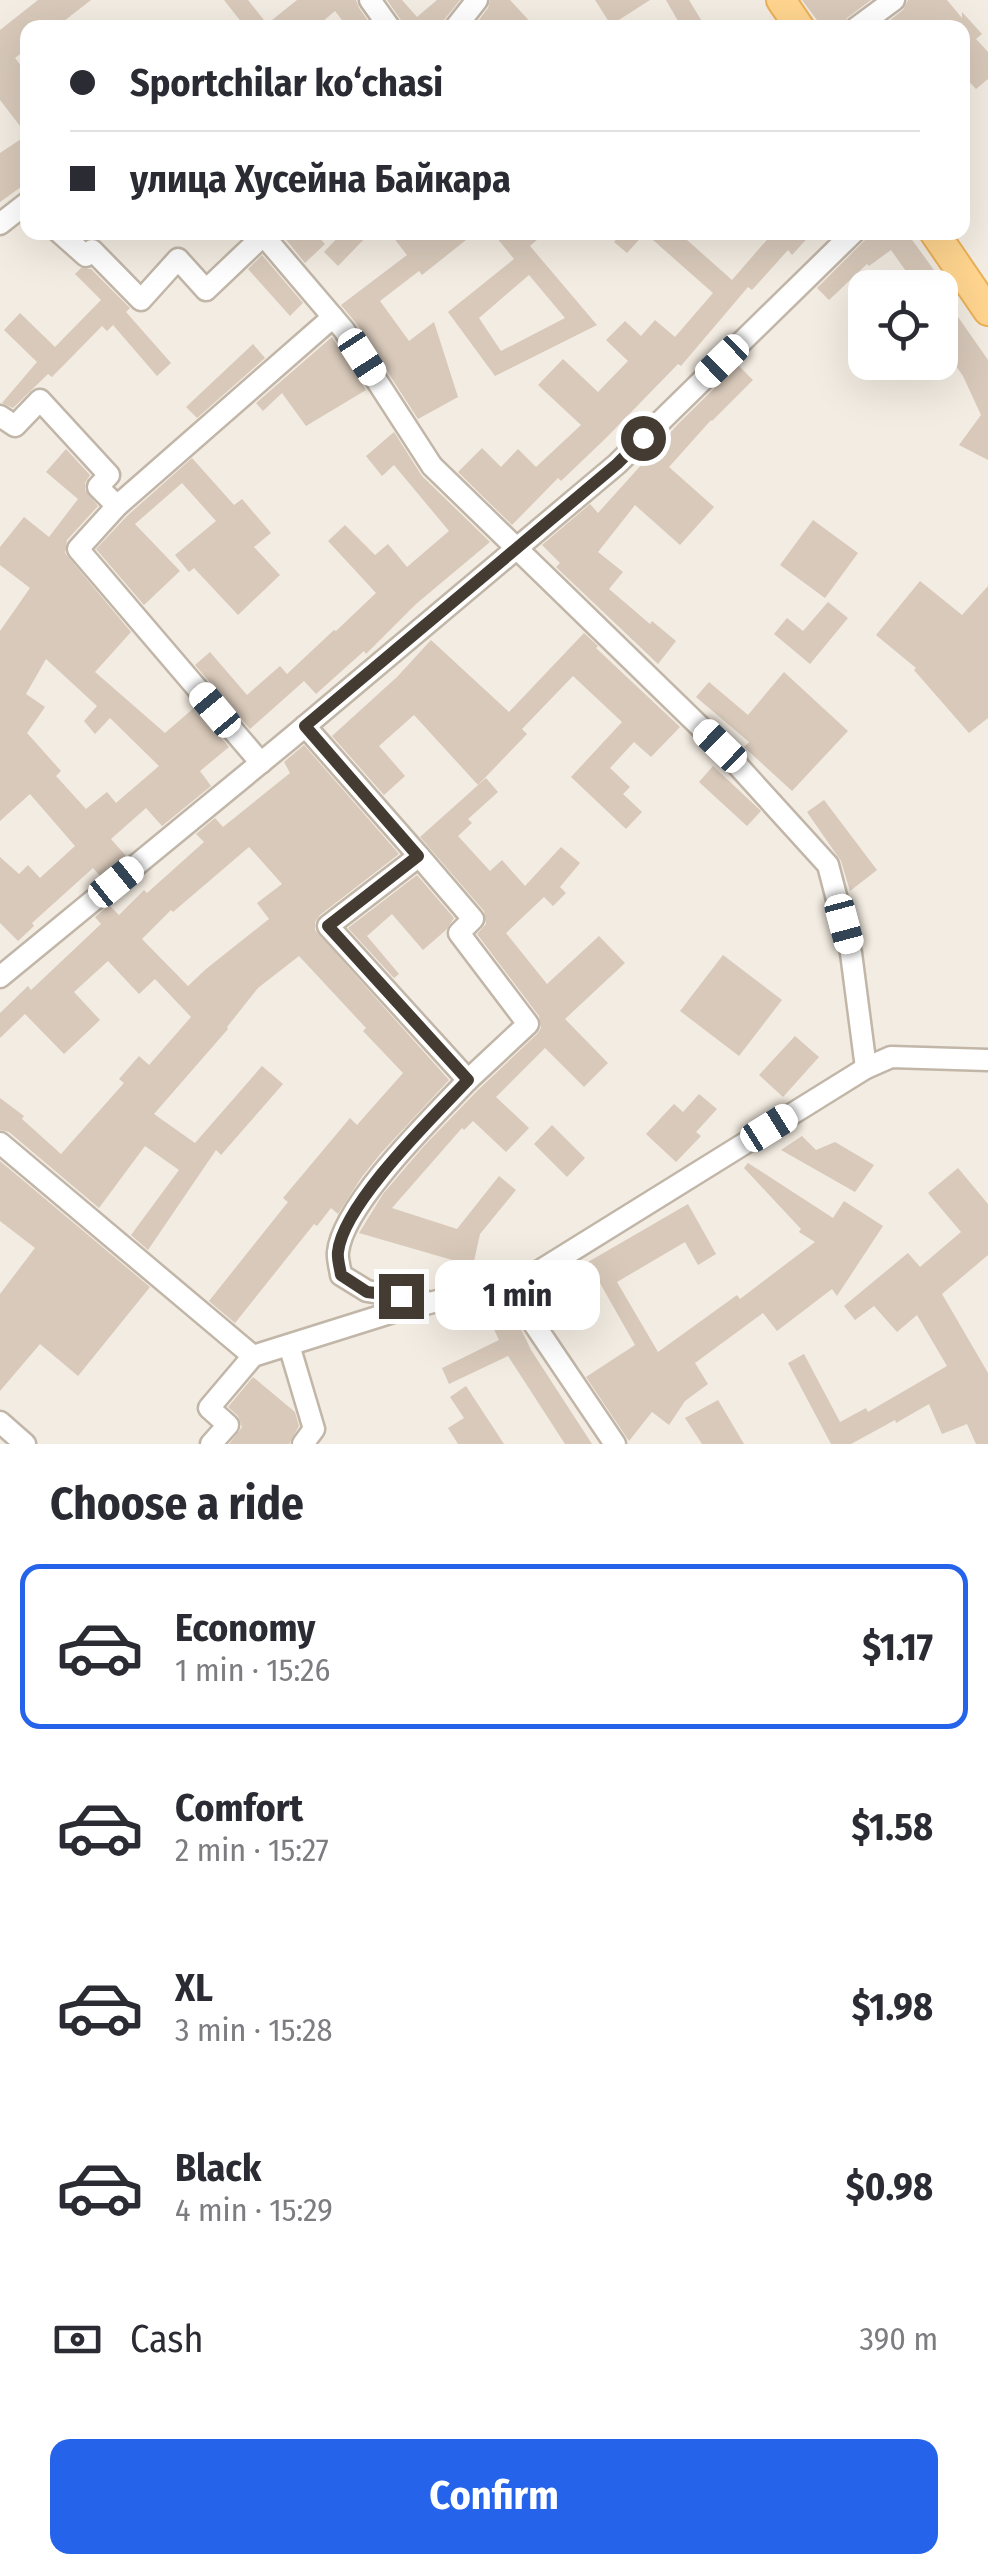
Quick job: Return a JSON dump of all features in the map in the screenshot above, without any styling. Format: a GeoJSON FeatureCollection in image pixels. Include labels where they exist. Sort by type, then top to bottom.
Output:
{"type":"FeatureCollection","features":[{"type":"Feature","properties":{"kind":"main road"},"geometry":{"type":"LineString","coordinates":[[939,240],[988,312]]}},
{"type":"Feature","properties":{"kind":"street"},"geometry":{"type":"LineString","coordinates":[[461,20],[477,0]]}},
{"type":"Feature","properties":{"kind":"street"},"geometry":{"type":"LineString","coordinates":[[867,20],[894,0]]}},
{"type":"Feature","properties":{"kind":"street"},"geometry":{"type":"LineString","coordinates":[[0,224],[20,208]]}},
{"type":"Feature","properties":{"kind":"street"},"geometry":{"type":"LineString","coordinates":[[68,240],[86,256],[92,250],[140,300],[178,259],[206,290],[259,240]]}},
{"type":"Feature","properties":{"kind":"street"},"geometry":{"type":"LineString","coordinates":[[270,240],[344,330],[432,466],[720,746],[828,865],[852,954],[866,1068]]}},
{"type":"Feature","properties":{"kind":"street"},"geometry":{"type":"LineString","coordinates":[[0,977],[617,464],[846,240]]}},
{"type":"Feature","properties":{"kind":"street"},"geometry":{"type":"LineString","coordinates":[[261,763],[78,549],[121,502],[333,317]]}},
{"type":"Feature","properties":{"kind":"street"},"geometry":{"type":"LineString","coordinates":[[0,416],[15,426],[40,400],[109,474],[98,487],[121,502]]}},
{"type":"Feature","properties":{"kind":"street"},"geometry":{"type":"LineString","coordinates":[[305,726],[473,919],[459,933],[528,1024],[468,1080],[392,1161],[350,1218],[338,1252],[341,1275],[367,1292],[435,1301]]}},
{"type":"Feature","properties":{"kind":"street"},"geometry":{"type":"LineString","coordinates":[[418,856],[328,926],[468,1080]]}},
{"type":"Feature","properties":{"kind":"street"},"geometry":{"type":"LineString","coordinates":[[211,1444],[228,1425],[209,1408],[254,1356],[390,1313],[528,1278],[866,1068],[891,1057],[988,1060]]}},
{"type":"Feature","properties":{"kind":"street"},"geometry":{"type":"LineString","coordinates":[[0,1143],[254,1356]]}},
{"type":"Feature","properties":{"kind":"street"},"geometry":{"type":"LineString","coordinates":[[506,1284],[615,1444]]}},
{"type":"Feature","properties":{"kind":"street"},"geometry":{"type":"LineString","coordinates":[[289,1344],[314,1429],[303,1444]]}},
{"type":"Feature","properties":{"kind":"street"},"geometry":{"type":"LineString","coordinates":[[0,1422],[25,1444]]}},
{"type":"Feature","properties":{"kind":"building"},"geometry":{"type":"Polygon","coordinates":[[[38,0],[91,0],[65,20],[20,20],[20,54],[15,58],[20,65],[20,126],[0,100],[0,30],[38,0]]]}},
{"type":"Feature","properties":{"kind":"building"},"geometry":{"type":"Polygon","coordinates":[[[224,0],[248,0],[264,20],[240,20],[224,0]]]}},
{"type":"Feature","properties":{"kind":"building"},"geometry":{"type":"Polygon","coordinates":[[[297,0],[356,0],[367,20],[342,20],[335,11],[324,20],[272,20],[297,0]]]}},
{"type":"Feature","properties":{"kind":"building"},"geometry":{"type":"Polygon","coordinates":[[[387,0],[402,0],[417,17],[437,0],[460,0],[444,20],[401,20],[387,0]]]}},
{"type":"Feature","properties":{"kind":"building"},"geometry":{"type":"Polygon","coordinates":[[[490,0],[510,0],[529,20],[479,20],[490,0]]]}},
{"type":"Feature","properties":{"kind":"building"},"geometry":{"type":"Polygon","coordinates":[[[595,0],[650,0],[619,20],[608,20],[595,0]]]}},
{"type":"Feature","properties":{"kind":"building"},"geometry":{"type":"Polygon","coordinates":[[[666,0],[689,0],[701,20],[677,20],[666,0]]]}},
{"type":"Feature","properties":{"kind":"building"},"geometry":{"type":"Polygon","coordinates":[[[802,0],[871,0],[846,20],[817,20],[802,0]]]}},
{"type":"Feature","properties":{"kind":"building"},"geometry":{"type":"Polygon","coordinates":[[[908,0],[947,0],[962,18],[962,12],[969,20],[890,20],[908,0]]]}},
{"type":"Feature","properties":{"kind":"building"},"geometry":{"type":"Polygon","coordinates":[[[970,21],[982,34],[976,39],[988,52],[988,79],[976,89],[970,83],[970,21]]]}},
{"type":"Feature","properties":{"kind":"building"},"geometry":{"type":"Polygon","coordinates":[[[20,140],[20,188],[0,202],[0,153],[20,140]]]}},
{"type":"Feature","properties":{"kind":"building"},"geometry":{"type":"Polygon","coordinates":[[[286,240],[321,240],[325,244],[305,263],[286,240]]]}},
{"type":"Feature","properties":{"kind":"building"},"geometry":{"type":"Polygon","coordinates":[[[335,240],[363,240],[338,266],[324,252],[335,240]]]}},
{"type":"Feature","properties":{"kind":"building"},"geometry":{"type":"Polygon","coordinates":[[[395,240],[466,240],[422,275],[419,271],[380,301],[409,341],[434,322],[458,397],[418,419],[341,305],[407,255],[395,240]]]}},
{"type":"Feature","properties":{"kind":"building"},"geometry":{"type":"Polygon","coordinates":[[[499,240],[537,240],[530,246],[597,325],[495,376],[448,312],[514,259],[499,240]],[[529,275],[479,318],[501,351],[565,318],[529,275]]]}},
{"type":"Feature","properties":{"kind":"building"},"geometry":{"type":"Polygon","coordinates":[[[616,240],[639,240],[627,253],[616,240]]]}},
{"type":"Feature","properties":{"kind":"building"},"geometry":{"type":"Polygon","coordinates":[[[653,240],[687,240],[732,280],[767,240],[806,240],[792,255],[788,250],[752,290],[748,287],[681,366],[678,364],[512,525],[458,472],[482,448],[501,467],[518,449],[536,467],[581,425],[538,385],[563,359],[598,392],[628,361],[606,340],[625,321],[641,336],[655,320],[675,337],[713,293],[653,240]]]}},
{"type":"Feature","properties":{"kind":"building"},"geometry":{"type":"Polygon","coordinates":[[[865,240],[912,240],[934,270],[905,270],[891,250],[861,270],[848,270],[848,282],[829,300],[817,288],[865,240]]]}},
{"type":"Feature","properties":{"kind":"building"},"geometry":{"type":"Polygon","coordinates":[[[262,255],[303,303],[290,316],[248,269],[262,255]]]}},
{"type":"Feature","properties":{"kind":"building"},"geometry":{"type":"Polygon","coordinates":[[[81,268],[91,269],[130,308],[126,312],[171,363],[157,376],[113,325],[107,331],[102,326],[52,377],[48,374],[13,408],[2,403],[37,362],[4,330],[20,313],[55,347],[101,300],[75,274],[81,268]]]}},
{"type":"Feature","properties":{"kind":"building"},"geometry":{"type":"Polygon","coordinates":[[[958,317],[988,360],[988,460],[959,445],[981,415],[958,369],[958,317]]]}},
{"type":"Feature","properties":{"kind":"building"},"geometry":{"type":"Polygon","coordinates":[[[332,337],[366,390],[306,426],[282,393],[263,411],[256,403],[332,337]]]}},
{"type":"Feature","properties":{"kind":"building"},"geometry":{"type":"Polygon","coordinates":[[[253,344],[265,358],[197,418],[186,407],[253,344]]]}},
{"type":"Feature","properties":{"kind":"building"},"geometry":{"type":"Polygon","coordinates":[[[738,365],[753,380],[669,467],[714,507],[680,545],[635,505],[598,552],[623,572],[609,589],[676,641],[658,664],[556,567],[560,563],[542,545],[590,504],[598,513],[679,423],[738,365]]]}},
{"type":"Feature","properties":{"kind":"building"},"geometry":{"type":"Polygon","coordinates":[[[394,432],[422,476],[490,542],[316,694],[304,681],[250,729],[195,665],[210,652],[247,695],[280,666],[287,674],[336,631],[376,593],[328,541],[345,525],[375,555],[388,544],[407,567],[449,531],[394,465],[382,476],[366,456],[394,432]]]}},
{"type":"Feature","properties":{"kind":"building"},"geometry":{"type":"Polygon","coordinates":[[[66,449],[90,475],[85,490],[98,506],[67,540],[65,553],[131,632],[95,672],[165,733],[195,707],[229,747],[200,771],[211,786],[162,826],[146,808],[111,839],[126,856],[101,877],[93,868],[32,923],[34,926],[18,941],[0,923],[0,857],[19,874],[28,865],[40,878],[75,846],[30,794],[0,821],[0,631],[30,588],[0,565],[0,547],[24,517],[49,537],[78,499],[46,472],[66,449]],[[46,659],[26,694],[45,707],[27,733],[61,771],[56,776],[86,809],[107,792],[116,803],[159,766],[110,718],[95,734],[84,721],[97,706],[46,659]]]}},
{"type":"Feature","properties":{"kind":"building"},"geometry":{"type":"Polygon","coordinates":[[[192,458],[234,505],[242,499],[271,533],[254,547],[280,575],[238,615],[194,568],[189,572],[175,555],[216,521],[182,483],[135,524],[180,571],[144,605],[96,549],[192,458]]]}},
{"type":"Feature","properties":{"kind":"building"},"geometry":{"type":"Polygon","coordinates":[[[813,520],[858,553],[825,598],[780,565],[813,520]]]}},
{"type":"Feature","properties":{"kind":"building"},"geometry":{"type":"Polygon","coordinates":[[[920,581],[962,615],[988,586],[988,718],[969,733],[916,668],[876,635],[920,581]]]}},
{"type":"Feature","properties":{"kind":"building"},"geometry":{"type":"Polygon","coordinates":[[[828,602],[848,618],[810,664],[774,634],[787,618],[803,631],[828,602]]]}},
{"type":"Feature","properties":{"kind":"building"},"geometry":{"type":"Polygon","coordinates":[[[584,633],[680,727],[651,757],[634,742],[610,768],[630,787],[623,794],[642,812],[626,829],[571,777],[622,722],[573,676],[522,729],[527,734],[478,785],[414,715],[379,746],[405,776],[384,795],[332,736],[431,640],[509,712],[584,633]]]}},
{"type":"Feature","properties":{"kind":"building"},"geometry":{"type":"Polygon","coordinates":[[[784,672],[848,731],[792,791],[744,747],[749,742],[696,697],[709,682],[748,715],[784,672]]]}},
{"type":"Feature","properties":{"kind":"building"},"geometry":{"type":"Polygon","coordinates":[[[304,745],[399,854],[320,915],[315,930],[449,1080],[381,1153],[338,1214],[331,1208],[317,1226],[314,1224],[235,1323],[209,1301],[288,1202],[283,1198],[350,1118],[357,1125],[403,1073],[299,956],[258,988],[154,1114],[195,1143],[262,1066],[283,1084],[221,1155],[216,1150],[148,1250],[131,1235],[179,1170],[145,1146],[99,1208],[9,1132],[0,1130],[0,1098],[61,1154],[124,1083],[119,1079],[139,1056],[149,1065],[191,1017],[155,979],[139,994],[108,961],[74,992],[100,1020],[64,1054],[25,1014],[0,1038],[0,1013],[28,986],[31,990],[101,924],[95,917],[109,905],[119,915],[204,842],[196,834],[215,818],[223,827],[290,773],[284,762],[304,745]],[[249,847],[171,910],[142,939],[188,986],[269,919],[257,903],[282,884],[249,847]]]}},
{"type":"Feature","properties":{"kind":"building"},"geometry":{"type":"Polygon","coordinates":[[[713,766],[761,811],[747,826],[699,782],[713,766]]]}},
{"type":"Feature","properties":{"kind":"building"},"geometry":{"type":"Polygon","coordinates":[[[486,778],[498,792],[468,819],[472,823],[458,836],[490,871],[502,860],[525,886],[561,847],[580,863],[560,887],[566,893],[553,906],[544,897],[506,933],[547,984],[599,936],[625,963],[565,1019],[608,1063],[584,1087],[545,1048],[496,1097],[529,1128],[506,1152],[473,1121],[462,1128],[392,1208],[457,1229],[499,1176],[516,1190],[480,1234],[473,1266],[359,1233],[383,1194],[423,1147],[541,1028],[539,1016],[477,934],[486,924],[484,911],[420,837],[486,778]]]}},
{"type":"Feature","properties":{"kind":"building"},"geometry":{"type":"Polygon","coordinates":[[[824,800],[877,870],[850,891],[841,861],[807,812],[824,800]]]}},
{"type":"Feature","properties":{"kind":"building"},"geometry":{"type":"Polygon","coordinates":[[[417,875],[454,918],[423,950],[392,914],[367,936],[399,974],[394,978],[348,928],[417,875]]]}},
{"type":"Feature","properties":{"kind":"building"},"geometry":{"type":"Polygon","coordinates":[[[723,955],[782,1000],[739,1056],[680,1011],[723,955]]]}},
{"type":"Feature","properties":{"kind":"building"},"geometry":{"type":"Polygon","coordinates":[[[795,1036],[819,1057],[783,1097],[759,1075],[795,1036]]]}},
{"type":"Feature","properties":{"kind":"building"},"geometry":{"type":"Polygon","coordinates":[[[699,1094],[717,1109],[696,1132],[701,1136],[676,1162],[646,1134],[674,1104],[683,1112],[699,1094]]]}},
{"type":"Feature","properties":{"kind":"building"},"geometry":{"type":"Polygon","coordinates":[[[552,1125],[585,1158],[567,1177],[534,1144],[552,1125]]]}},
{"type":"Feature","properties":{"kind":"building"},"geometry":{"type":"Polygon","coordinates":[[[802,1136],[816,1150],[835,1142],[874,1165],[855,1192],[781,1150],[802,1136]]]}},
{"type":"Feature","properties":{"kind":"building"},"geometry":{"type":"Polygon","coordinates":[[[0,1161],[150,1287],[78,1376],[40,1344],[0,1391],[0,1294],[35,1248],[0,1221],[0,1161]]]}},
{"type":"Feature","properties":{"kind":"building"},"geometry":{"type":"Polygon","coordinates":[[[748,1163],[833,1218],[844,1201],[883,1226],[837,1296],[832,1289],[777,1331],[763,1313],[695,1363],[708,1384],[685,1401],[669,1425],[652,1412],[629,1441],[586,1377],[635,1345],[588,1262],[688,1204],[716,1254],[698,1265],[685,1242],[617,1282],[658,1352],[737,1295],[740,1299],[815,1242],[799,1232],[801,1229],[744,1168],[748,1163]]]}},
{"type":"Feature","properties":{"kind":"building"},"geometry":{"type":"Polygon","coordinates":[[[958,1168],[988,1204],[988,1255],[942,1294],[988,1373],[988,1444],[976,1444],[967,1424],[942,1434],[929,1404],[851,1444],[831,1444],[788,1363],[804,1354],[840,1422],[866,1408],[868,1412],[947,1366],[917,1315],[897,1332],[874,1306],[855,1320],[844,1306],[908,1253],[920,1267],[961,1232],[928,1193],[958,1168]]]}},
{"type":"Feature","properties":{"kind":"building"},"geometry":{"type":"Polygon","coordinates":[[[501,1299],[592,1444],[565,1444],[508,1356],[449,1384],[442,1368],[499,1340],[482,1304],[501,1299]]]}},
{"type":"Feature","properties":{"kind":"building"},"geometry":{"type":"Polygon","coordinates":[[[253,1377],[295,1412],[299,1426],[289,1444],[229,1444],[242,1427],[238,1416],[228,1407],[253,1377]]]}},
{"type":"Feature","properties":{"kind":"building"},"geometry":{"type":"Polygon","coordinates":[[[466,1386],[504,1444],[458,1444],[448,1428],[464,1418],[450,1397],[466,1386]]]}},
{"type":"Feature","properties":{"kind":"building"},"geometry":{"type":"Polygon","coordinates":[[[718,1400],[744,1444],[702,1444],[685,1418],[718,1400]]]}},
{"type":"Feature","properties":{"kind":"route"},"geometry":{"type":"LineString","coordinates":[[401,1296],[367,1292],[341,1275],[338,1252],[350,1218],[392,1161],[468,1080],[328,926],[418,856],[305,726],[643,438]]}}]}
